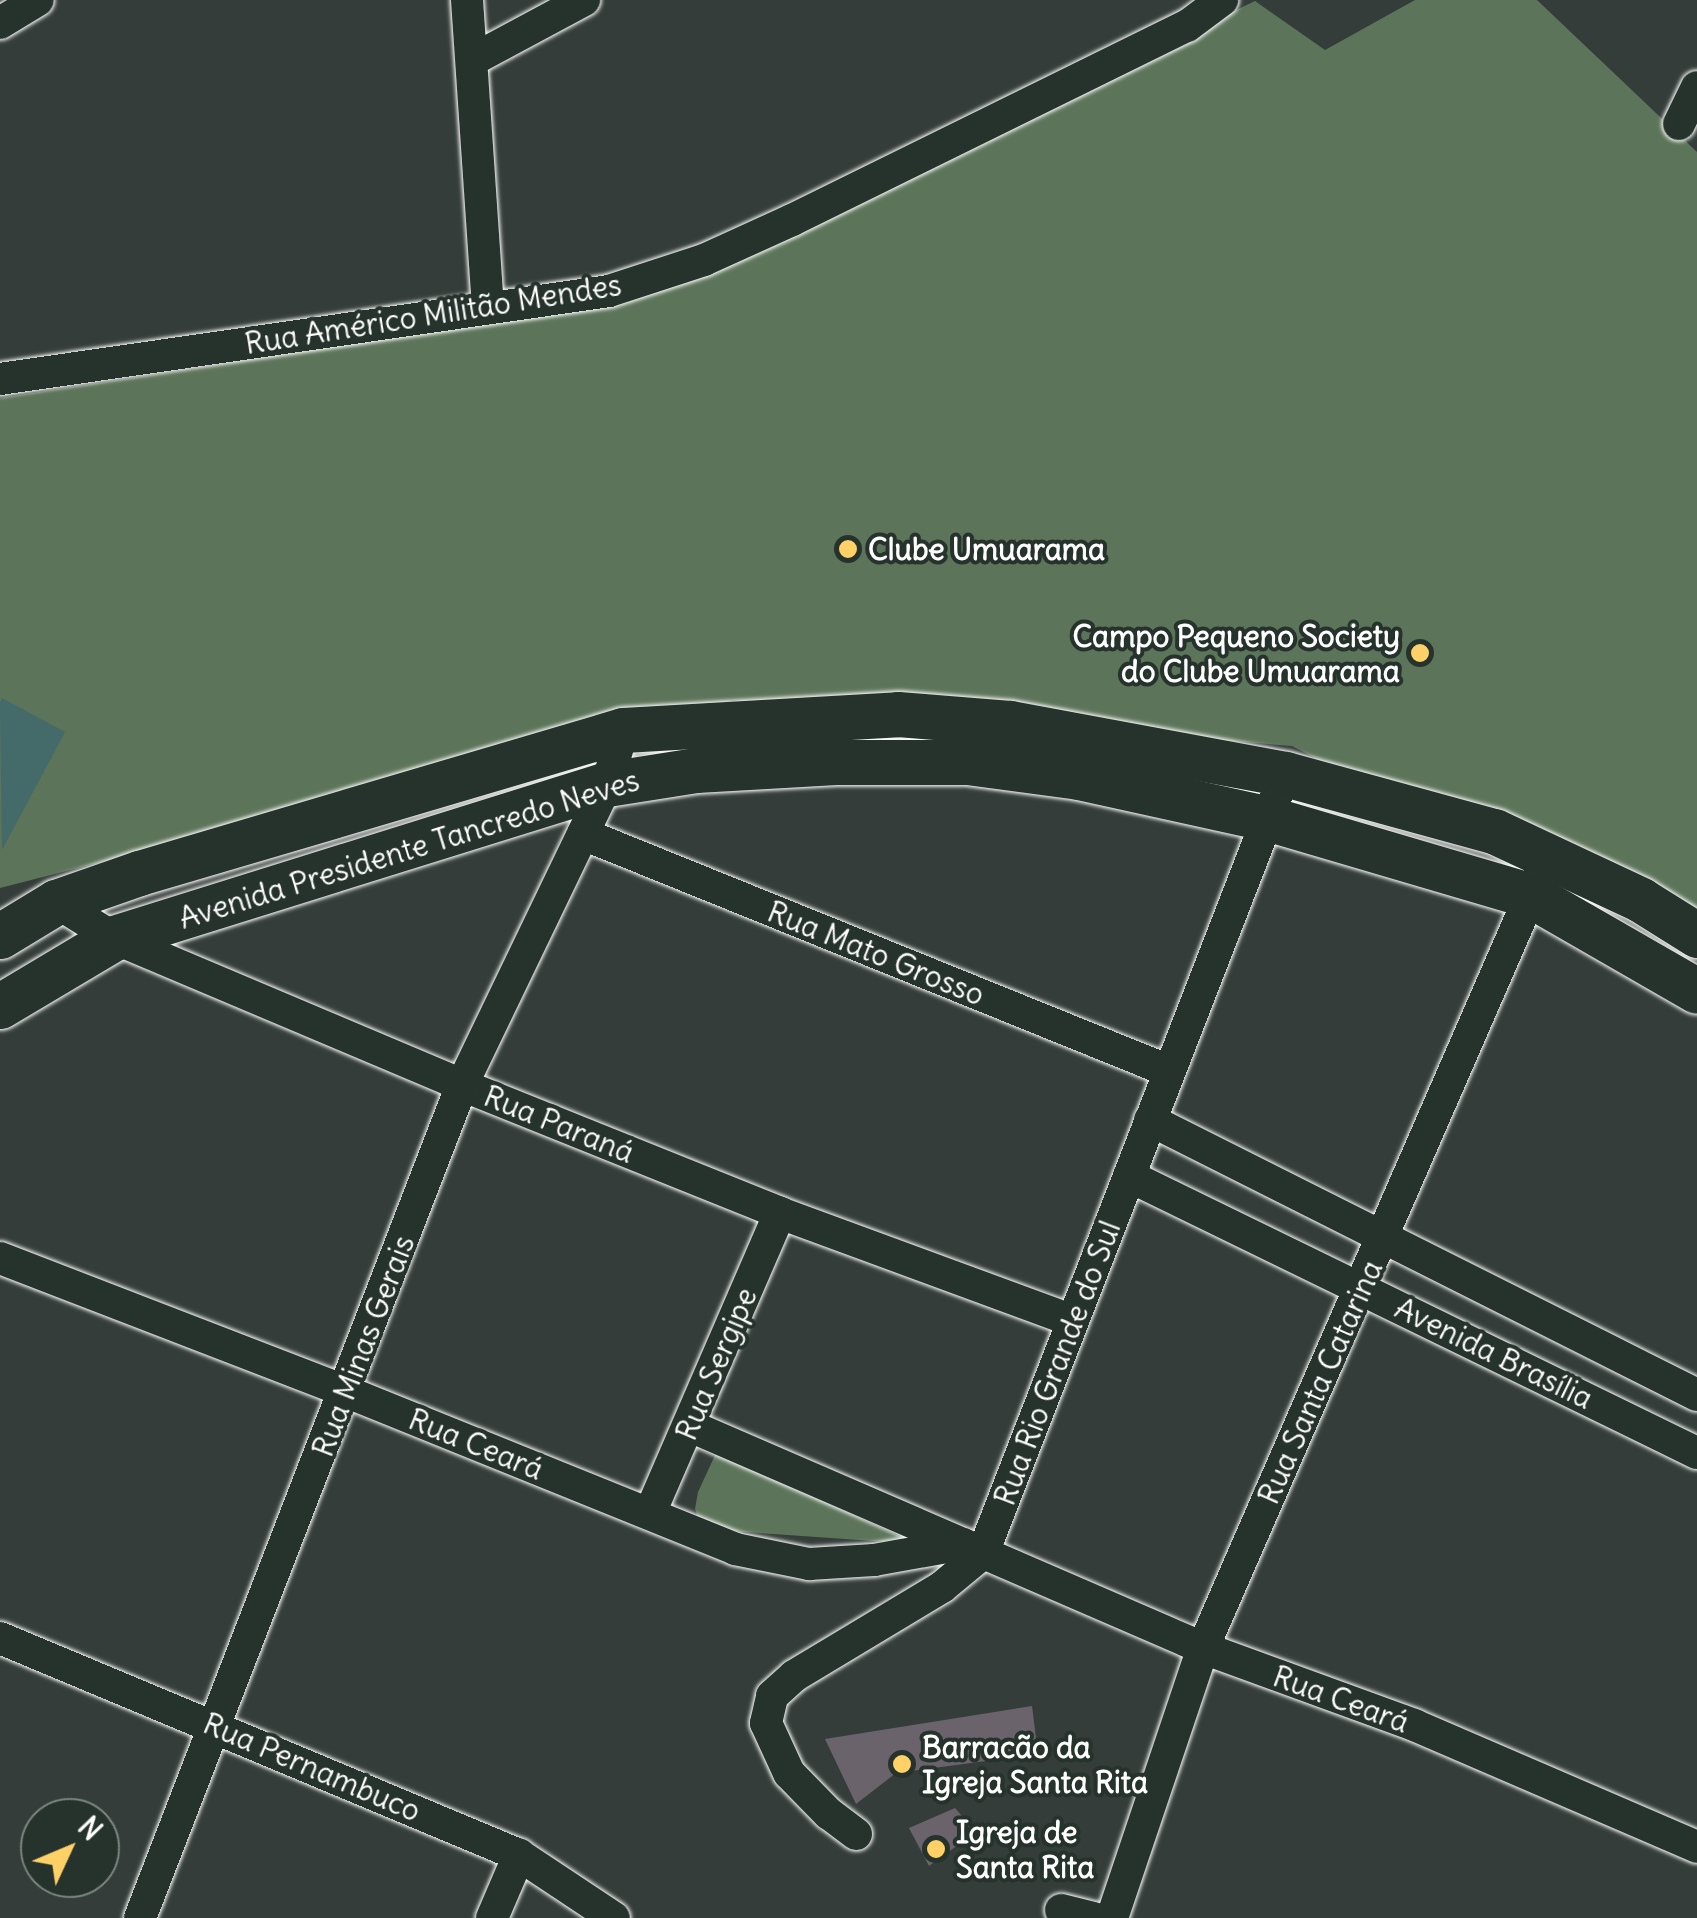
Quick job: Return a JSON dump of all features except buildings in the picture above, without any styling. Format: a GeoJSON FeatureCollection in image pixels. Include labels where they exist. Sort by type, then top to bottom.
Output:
{"type":"FeatureCollection","features":[{"type":"Feature","properties":{"kind":"street"},"geometry":{"type":"LineString","coordinates":[[0,22],[38,0]]}},
{"type":"Feature","properties":{"kind":"street"},"geometry":{"type":"LineString","coordinates":[[467,0],[488,308]]}},
{"type":"Feature","properties":{"kind":"street"},"geometry":{"type":"LineString","coordinates":[[474,59],[584,0]]}},
{"type":"Feature","properties":{"kind":"street","name":"Rua Américo Militão Mendes"},"geometry":{"type":"LineString","coordinates":[[0,379],[608,291],[704,260],[1187,26],[1222,0]]}},
{"type":"Feature","properties":{"kind":"street"},"geometry":{"type":"LineString","coordinates":[[1679,124],[1697,87]]}},
{"type":"Feature","properties":{"kind":"street","name":"Avenida Presidente Tancredo Neves"},"geometry":{"type":"LineString","coordinates":[[0,936],[56,902],[623,730],[898,714],[1010,722],[1285,774],[1494,831],[1548,853],[1641,900],[1697,935]]}},
{"type":"Feature","properties":{"kind":"street","name":"Rua Minas Gerais"},"geometry":{"type":"LineString","coordinates":[[140,1918],[347,1392],[462,1085],[607,784],[623,730]]}},
{"type":"Feature","properties":{"kind":"street","name":"Avenida Presidente Tancredo Neves"},"geometry":{"type":"LineString","coordinates":[[0,1006],[114,938],[607,784],[696,770],[836,762],[967,762],[1079,778],[1270,819],[1532,896],[1697,991]]}},
{"type":"Feature","properties":{"kind":"street","name":"Rua Rio Grande do Sul"},"geometry":{"type":"LineString","coordinates":[[974,1549],[1073,1321],[1285,774]]}},
{"type":"Feature","properties":{"kind":"street","name":"Rua Mato Grosso"},"geometry":{"type":"LineString","coordinates":[[583,834],[1169,1071]]}},
{"type":"Feature","properties":{"kind":"street","name":"Rua Santa Catarina"},"geometry":{"type":"LineString","coordinates":[[1112,1918],[1204,1648],[1548,853]]}},
{"type":"Feature","properties":{"kind":"street","name":"Rua Paraná"},"geometry":{"type":"LineString","coordinates":[[56,902],[114,938],[462,1085],[780,1214],[1073,1321]]}},
{"type":"Feature","properties":{"kind":"street","name":"Avenida Brasília"},"geometry":{"type":"LineString","coordinates":[[1150,1120],[1697,1395]]}},
{"type":"Feature","properties":{"kind":"street","name":"Avenida Brasília"},"geometry":{"type":"LineString","coordinates":[[1129,1176],[1697,1452]]}},
{"type":"Feature","properties":{"kind":"street","name":"Rua Sergipe"},"geometry":{"type":"LineString","coordinates":[[650,1514],[780,1214]]}},
{"type":"Feature","properties":{"kind":"street","name":"Rua Ceará"},"geometry":{"type":"LineString","coordinates":[[0,1258],[347,1392],[734,1549],[809,1564],[974,1549],[1204,1648],[1414,1726],[1697,1847]]}},
{"type":"Feature","properties":{"kind":"street"},"geometry":{"type":"LineString","coordinates":[[690,1426],[974,1549],[942,1587],[794,1676],[772,1696],[766,1723],[789,1773],[829,1814],[856,1834]]}},
{"type":"Feature","properties":{"kind":"street","name":"Rua Pernambuco"},"geometry":{"type":"LineString","coordinates":[[0,1638],[519,1855],[614,1918]]}},
{"type":"Feature","properties":{"kind":"street"},"geometry":{"type":"LineString","coordinates":[[492,1918],[519,1855]]}},
{"type":"Feature","properties":{"kind":"street"},"geometry":{"type":"LineString","coordinates":[[1061,1910],[1094,1918]]}},
{"type":"Feature","properties":{"kind":"green space","name":"Clube Umuarama"},"geometry":{"type":"Polygon","coordinates":[[[1415,0],[1537,0],[1697,152],[1697,955],[1292,746],[733,700],[0,888],[0,398],[627,302],[1255,1],[1325,50],[1415,0]]]}},
{"type":"Feature","properties":{"kind":"green space"},"geometry":{"type":"Polygon","coordinates":[[[716,1453],[917,1544],[702,1529],[695,1509],[698,1492],[716,1453]]]}},
{"type":"Feature","properties":{"kind":"water"},"geometry":{"type":"Polygon","coordinates":[[[2,698],[65,732],[2,850],[0,702],[2,698]]]}},
{"type":"Feature","properties":{"kind":"place","name":"Clube Umuarama"},"geometry":{"type":"Point","coordinates":[848,549]}},
{"type":"Feature","properties":{"kind":"place","name":"Campo Pequeno Society do Clube Umuarama"},"geometry":{"type":"Point","coordinates":[1420,653]}},
{"type":"Feature","properties":{"kind":"place","name":"Barracão da Igreja Santa Rita"},"geometry":{"type":"Point","coordinates":[902,1764]}},
{"type":"Feature","properties":{"kind":"place","name":"Igreja de Santa Rita"},"geometry":{"type":"Point","coordinates":[936,1849]}}]}
